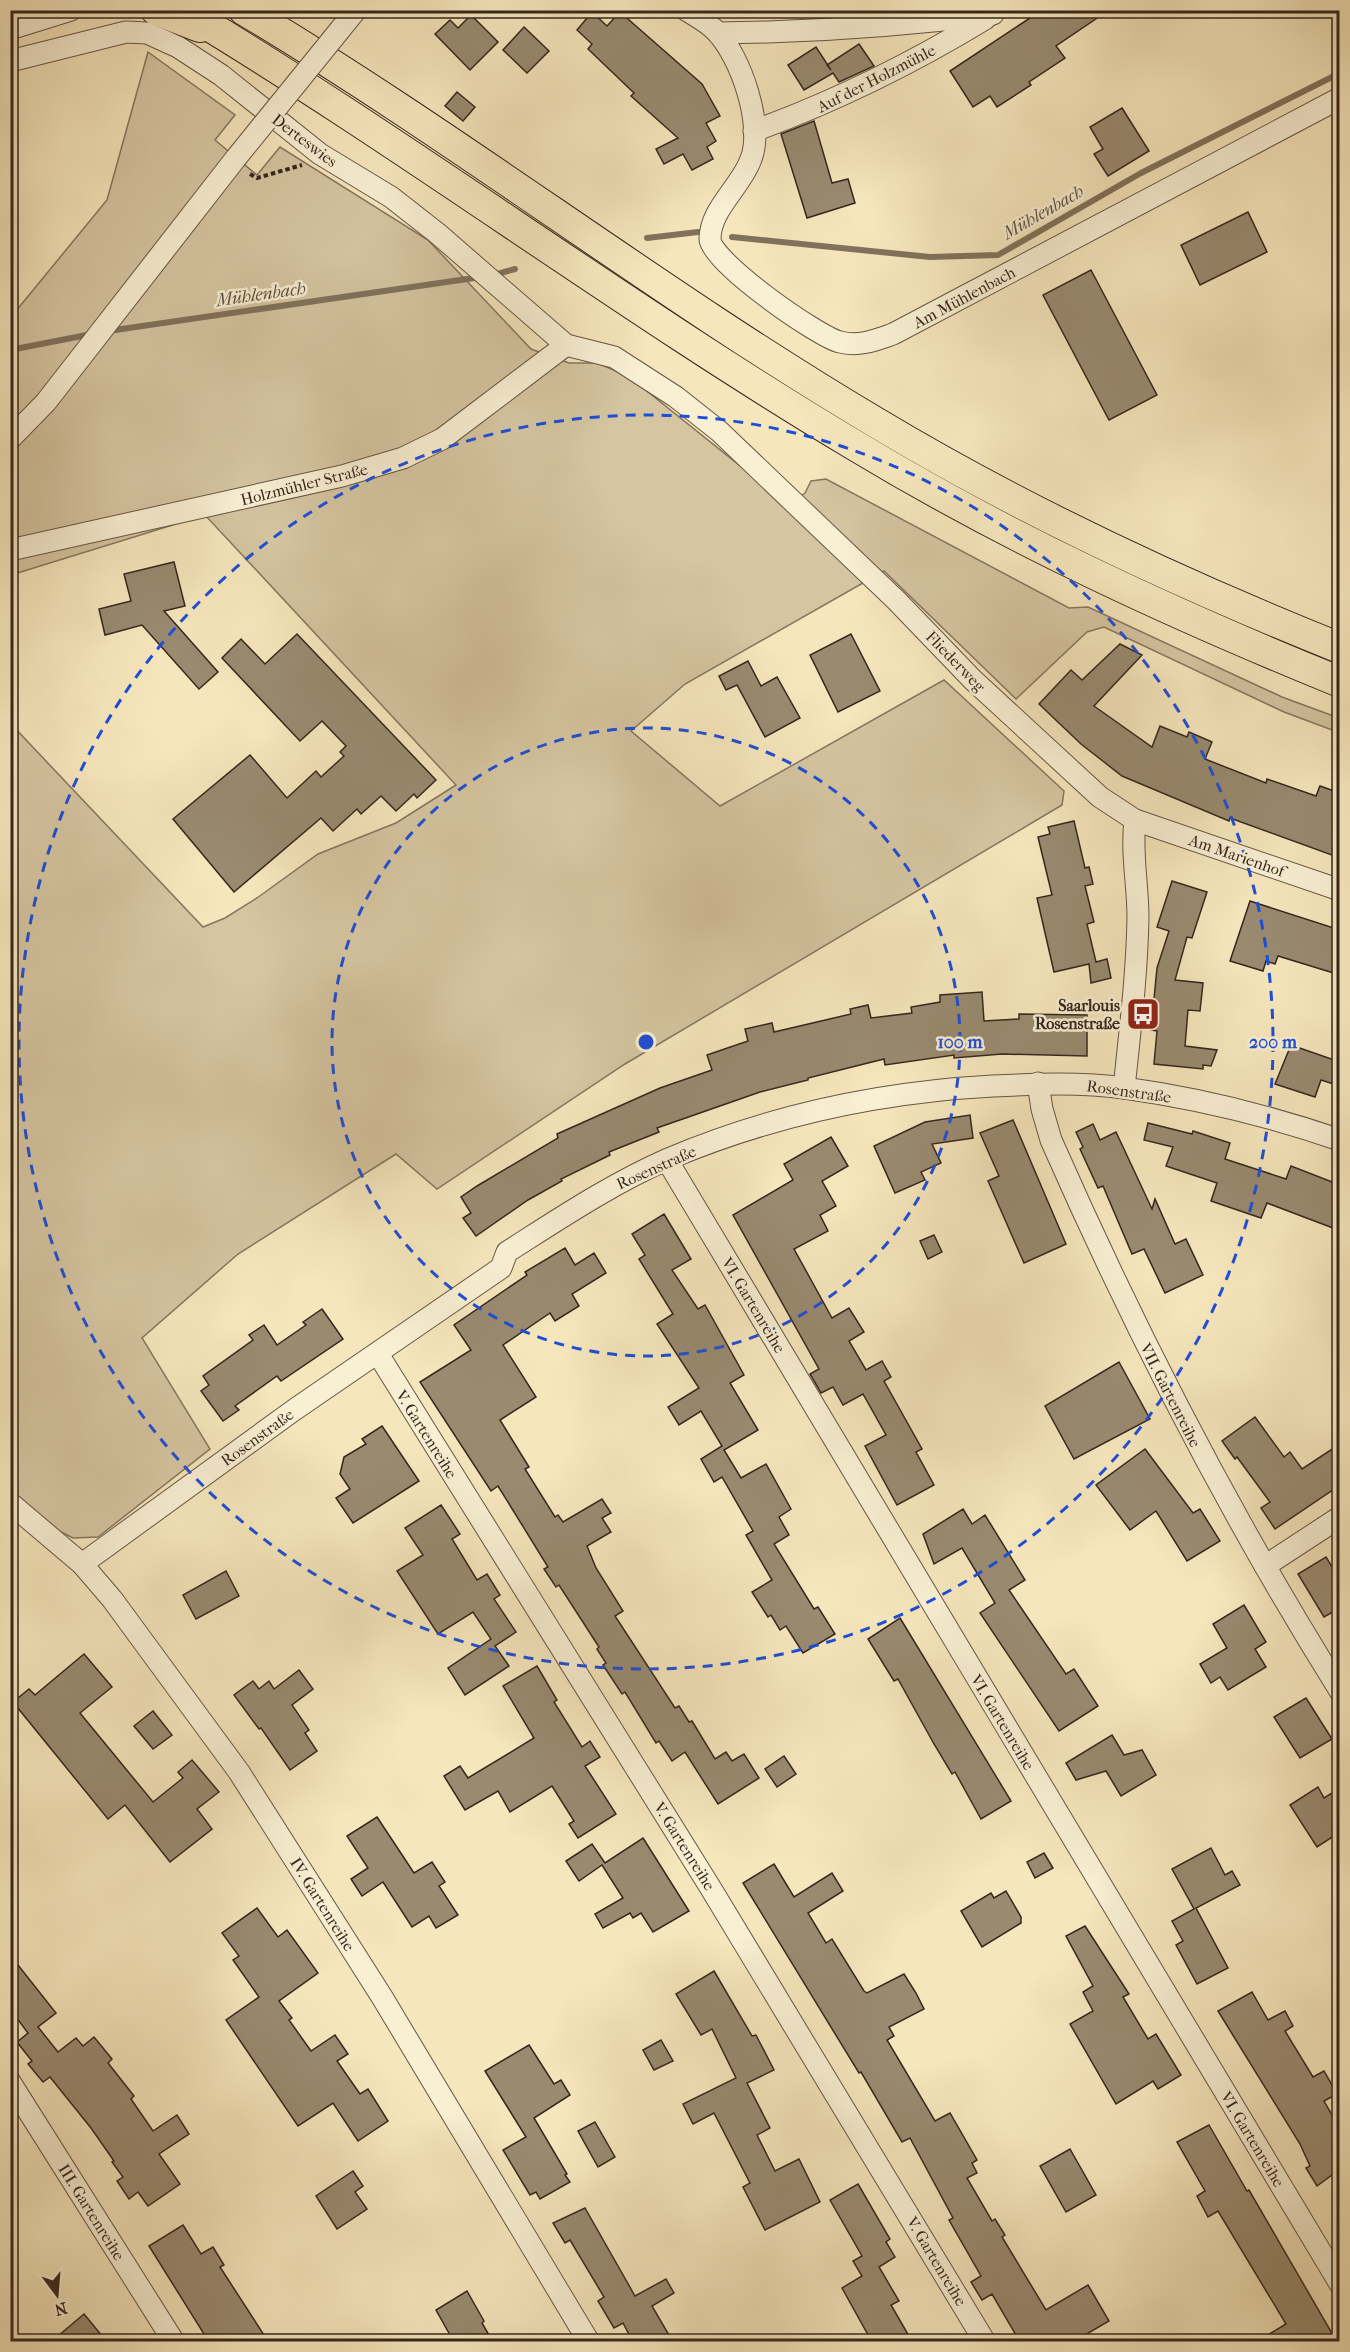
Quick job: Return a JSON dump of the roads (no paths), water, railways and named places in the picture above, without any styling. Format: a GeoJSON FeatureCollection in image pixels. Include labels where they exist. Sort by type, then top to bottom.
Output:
{"type":"FeatureCollection","features":[{"type":"Feature","properties":{"kind":"highway"},"geometry":{"type":"LineString","coordinates":[[156,10],[228,37]]}},
{"type":"Feature","properties":{"kind":"highway"},"geometry":{"type":"LineString","coordinates":[[183,10],[347,111],[739,373],[856,447],[952,502],[1104,580],[1236,640],[1340,682]]}},
{"type":"Feature","properties":{"kind":"highway"},"geometry":{"type":"LineString","coordinates":[[244,10],[261,18],[417,120],[681,299],[874,422],[965,474],[1124,555],[1246,611],[1340,648]]}},
{"type":"Feature","properties":{"kind":"street"},"geometry":{"type":"LineString","coordinates":[[10,29],[71,10]]}},
{"type":"Feature","properties":{"kind":"street"},"geometry":{"type":"LineString","coordinates":[[10,439],[46,402],[236,158],[356,10]]}},
{"type":"Feature","properties":{"kind":"street"},"geometry":{"type":"LineString","coordinates":[[686,10],[718,33]]}},
{"type":"Feature","properties":{"kind":"street","name":"Auf der Holzmühle"},"geometry":{"type":"LineString","coordinates":[[718,33],[919,24],[996,12]]}},
{"type":"Feature","properties":{"kind":"street","name":"Auf der Holzmühle"},"geometry":{"type":"LineString","coordinates":[[754,131],[809,111],[870,84],[996,12]]}},
{"type":"Feature","properties":{"kind":"street","name":"Derteswies"},"geometry":{"type":"LineString","coordinates":[[10,61],[126,32],[147,33],[178,46],[221,75],[320,154],[391,197],[566,345]]}},
{"type":"Feature","properties":{"kind":"street","name":"Am Mühlenbach"},"geometry":{"type":"LineString","coordinates":[[718,33],[733,55],[745,83],[754,131],[752,158],[734,192],[712,220],[710,242],[720,258],[735,274],[818,332],[838,342],[855,344],[894,334],[1340,98]]}},
{"type":"Feature","properties":{"kind":"street","name":"Holzmühler Straße"},"geometry":{"type":"LineString","coordinates":[[10,550],[342,476],[402,458],[442,439],[566,345]]}},
{"type":"Feature","properties":{"kind":"street","name":"Fliederweg"},"geometry":{"type":"LineString","coordinates":[[566,345],[614,357],[675,397],[719,431],[896,600],[973,680],[1064,766],[1100,797],[1135,820]]}},
{"type":"Feature","properties":{"kind":"street"},"geometry":{"type":"LineString","coordinates":[[1124,1088],[1138,915],[1133,848],[1135,820]]}},
{"type":"Feature","properties":{"kind":"street","name":"Am Marienhof"},"geometry":{"type":"LineString","coordinates":[[1135,820],[1340,890]]}},
{"type":"Feature","properties":{"kind":"street","name":"Rosenstraße"},"geometry":{"type":"LineString","coordinates":[[82,1564],[294,1410],[501,1268],[507,1252],[604,1190],[667,1160],[788,1117],[878,1096],[1038,1083],[1124,1088],[1282,1120],[1340,1140]]}},
{"type":"Feature","properties":{"kind":"street","name":"VII. Gartenreihe"},"geometry":{"type":"LineString","coordinates":[[1038,1083],[1042,1109],[1052,1140],[1136,1327],[1203,1458],[1340,1691]]}},
{"type":"Feature","properties":{"kind":"street","name":"VI. Gartenreihe"},"geometry":{"type":"LineString","coordinates":[[667,1160],[1340,2284]]}},
{"type":"Feature","properties":{"kind":"street","name":"V. Gartenreihe"},"geometry":{"type":"LineString","coordinates":[[378,1354],[710,1887],[985,2342]]}},
{"type":"Feature","properties":{"kind":"street","name":"IV. Gartenreihe"},"geometry":{"type":"LineString","coordinates":[[10,1503],[82,1564],[152,1650],[239,1772],[382,1997],[589,2342]]}},
{"type":"Feature","properties":{"kind":"street"},"geometry":{"type":"LineString","coordinates":[[1265,1566],[1340,1517]]}},
{"type":"Feature","properties":{"kind":"street","name":"III. Gartenreihe"},"geometry":{"type":"LineString","coordinates":[[10,2082],[174,2342]]}},
{"type":"Feature","properties":{"kind":"waterway","name":"Mühlenbach"},"geometry":{"type":"LineString","coordinates":[[732,237],[930,257],[998,255],[1141,173],[1340,73]]}},
{"type":"Feature","properties":{"kind":"waterway","name":"Mühlenbach"},"geometry":{"type":"LineString","coordinates":[[647,238],[698,232]]}},
{"type":"Feature","properties":{"kind":"waterway","name":"Mühlenbach"},"geometry":{"type":"LineString","coordinates":[[494,275],[515,269]]}},
{"type":"Feature","properties":{"kind":"waterway","name":"Mühlenbach"},"geometry":{"type":"LineString","coordinates":[[108,331],[481,277]]}},
{"type":"Feature","properties":{"kind":"waterway","name":"Mühlenbach"},"geometry":{"type":"LineString","coordinates":[[10,350],[92,334]]}},
{"type":"Feature","properties":{"kind":"place","name":"Saarlouis Rosenstraße"},"geometry":{"type":"Point","coordinates":[1143,1014]}}]}
